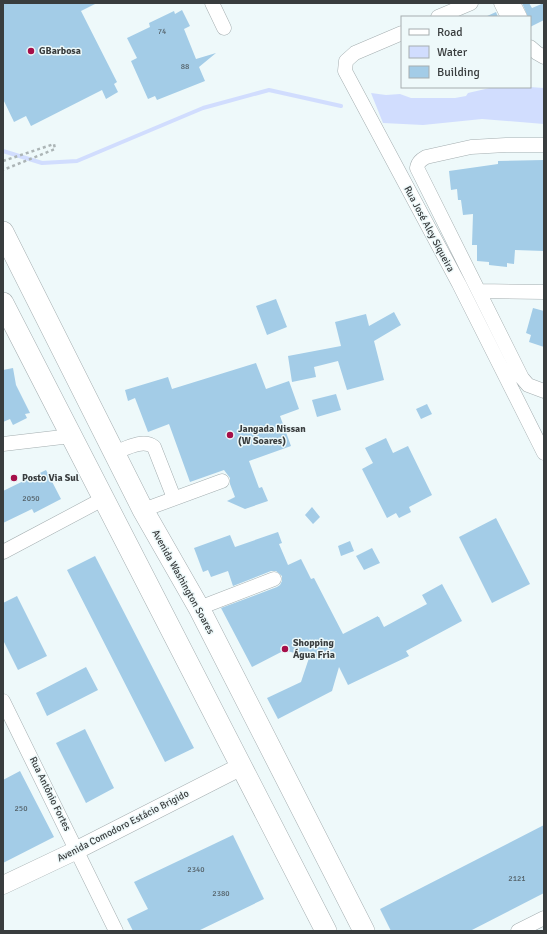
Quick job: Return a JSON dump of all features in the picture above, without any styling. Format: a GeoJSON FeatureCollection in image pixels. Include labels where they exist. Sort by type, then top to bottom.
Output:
{"type":"FeatureCollection","features":[{"type":"Feature","properties":{"kind":"highway","name":"Avenida Washington Soares"},"geometry":{"type":"LineString","coordinates":[[3,232],[143,510],[199,608],[364,931]]}},
{"type":"Feature","properties":{"kind":"highway"},"geometry":{"type":"LineString","coordinates":[[5,310],[326,931]]}},
{"type":"Feature","properties":{"kind":"main road","name":"Avenida Comodoro Estácio Brigido"},"geometry":{"type":"LineString","coordinates":[[3,885],[77,850],[242,766]]}},
{"type":"Feature","properties":{"kind":"street"},"geometry":{"type":"LineString","coordinates":[[212,3],[224,28]]}},
{"type":"Feature","properties":{"kind":"street"},"geometry":{"type":"LineString","coordinates":[[440,16],[471,3]]}},
{"type":"Feature","properties":{"kind":"street"},"geometry":{"type":"LineString","coordinates":[[501,3],[508,16]]}},
{"type":"Feature","properties":{"kind":"street"},"geometry":{"type":"LineString","coordinates":[[514,3],[520,16]]}},
{"type":"Feature","properties":{"kind":"street","name":"Rua José Alcy Siqueira"},"geometry":{"type":"LineString","coordinates":[[401,33],[355,53],[346,61],[345,71],[459,284],[544,453]]}},
{"type":"Feature","properties":{"kind":"street"},"geometry":{"type":"LineString","coordinates":[[531,48],[537,54],[544,57]]}},
{"type":"Feature","properties":{"kind":"street"},"geometry":{"type":"LineString","coordinates":[[542,394],[522,378],[417,168],[418,164],[426,157],[471,147],[506,144],[544,145]]}},
{"type":"Feature","properties":{"kind":"street"},"geometry":{"type":"LineString","coordinates":[[479,291],[544,292]]}},
{"type":"Feature","properties":{"kind":"street"},"geometry":{"type":"LineString","coordinates":[[3,444],[71,436]]}},
{"type":"Feature","properties":{"kind":"street"},"geometry":{"type":"LineString","coordinates":[[114,453],[143,443],[149,443],[154,446],[174,498]]}},
{"type":"Feature","properties":{"kind":"street"},"geometry":{"type":"LineString","coordinates":[[143,510],[222,481]]}},
{"type":"Feature","properties":{"kind":"street"},"geometry":{"type":"LineString","coordinates":[[3,552],[103,499]]}},
{"type":"Feature","properties":{"kind":"street"},"geometry":{"type":"LineString","coordinates":[[199,608],[274,579]]}},
{"type":"Feature","properties":{"kind":"street","name":"Rua Antônio Fortes"},"geometry":{"type":"LineString","coordinates":[[3,701],[116,931]]}},
{"type":"Feature","properties":{"kind":"street"},"geometry":{"type":"LineString","coordinates":[[518,931],[544,918]]}},
{"type":"Feature","properties":{"kind":"path"},"geometry":{"type":"LineString","coordinates":[[3,161],[54,144],[55,149],[3,170]]}},
{"type":"Feature","properties":{"kind":"water"},"geometry":{"type":"Polygon","coordinates":[[[490,88],[544,88],[544,124],[482,119],[423,125],[383,123],[371,93],[386,95],[400,94],[411,98],[455,98],[466,96],[468,93],[490,88]]]}},
{"type":"Feature","properties":{"kind":"building"},"geometry":{"type":"Polygon","coordinates":[[[3,3],[97,3],[81,11],[117,82],[114,84],[118,92],[106,99],[102,90],[31,126],[26,116],[14,122],[3,99],[3,3]]]}},
{"type":"Feature","properties":{"kind":"building"},"geometry":{"type":"Polygon","coordinates":[[[522,3],[529,3],[532,8],[544,3],[544,20],[531,26],[531,16],[528,16],[522,3]]]}},
{"type":"Feature","properties":{"kind":"building"},"geometry":{"type":"Polygon","coordinates":[[[182,10],[190,26],[184,29],[196,59],[216,53],[199,67],[205,81],[157,100],[155,96],[148,99],[131,61],[137,58],[127,38],[150,27],[149,23],[174,11],[175,14],[182,10]]]}},
{"type":"Feature","properties":{"kind":"building"},"geometry":{"type":"Polygon","coordinates":[[[496,12],[498,16],[487,16],[496,12]]]}},
{"type":"Feature","properties":{"kind":"building"},"geometry":{"type":"Polygon","coordinates":[[[544,160],[544,251],[515,250],[514,264],[507,263],[507,267],[489,265],[489,262],[477,261],[477,245],[472,245],[473,214],[463,215],[461,200],[458,200],[457,189],[451,190],[449,171],[498,164],[498,161],[544,160]]]}},
{"type":"Feature","properties":{"kind":"building"},"geometry":{"type":"Polygon","coordinates":[[[276,299],[287,327],[267,335],[256,306],[276,299]]]}},
{"type":"Feature","properties":{"kind":"building"},"geometry":{"type":"Polygon","coordinates":[[[533,308],[544,311],[544,347],[529,342],[531,335],[526,333],[533,308]]]}},
{"type":"Feature","properties":{"kind":"building"},"geometry":{"type":"Polygon","coordinates":[[[394,312],[401,325],[374,341],[384,380],[347,390],[338,361],[314,367],[316,377],[292,382],[288,356],[341,346],[335,322],[366,314],[369,326],[394,312]]]}},
{"type":"Feature","properties":{"kind":"building"},"geometry":{"type":"Polygon","coordinates":[[[256,363],[266,389],[289,381],[299,409],[280,416],[291,446],[249,461],[259,488],[262,487],[268,501],[245,509],[227,501],[235,497],[230,484],[230,478],[224,470],[190,482],[169,424],[148,432],[135,398],[128,401],[125,390],[168,377],[172,389],[256,363]]]}},
{"type":"Feature","properties":{"kind":"building"},"geometry":{"type":"Polygon","coordinates":[[[13,368],[16,385],[30,413],[25,414],[27,418],[13,425],[10,419],[3,422],[3,370],[13,368]]]}},
{"type":"Feature","properties":{"kind":"building"},"geometry":{"type":"Polygon","coordinates":[[[336,394],[341,410],[317,417],[312,400],[336,394]]]}},
{"type":"Feature","properties":{"kind":"building"},"geometry":{"type":"Polygon","coordinates":[[[427,404],[432,414],[421,419],[416,409],[427,404]]]}},
{"type":"Feature","properties":{"kind":"building"},"geometry":{"type":"Polygon","coordinates":[[[386,438],[393,453],[408,446],[432,495],[409,507],[411,512],[399,518],[396,513],[387,518],[362,469],[373,463],[365,448],[386,438]]]}},
{"type":"Feature","properties":{"kind":"building"},"geometry":{"type":"Polygon","coordinates":[[[46,470],[61,499],[34,513],[32,509],[3,523],[3,491],[46,470]]]}},
{"type":"Feature","properties":{"kind":"building"},"geometry":{"type":"Polygon","coordinates":[[[312,507],[320,517],[313,524],[305,515],[312,507]]]}},
{"type":"Feature","properties":{"kind":"building"},"geometry":{"type":"Polygon","coordinates":[[[496,518],[530,584],[492,603],[459,537],[496,518]]]}},
{"type":"Feature","properties":{"kind":"building"},"geometry":{"type":"Polygon","coordinates":[[[278,532],[282,543],[279,544],[288,565],[301,559],[311,579],[314,578],[343,634],[378,616],[384,627],[427,604],[422,595],[442,584],[462,621],[406,651],[409,656],[348,685],[339,667],[332,691],[278,719],[267,698],[301,682],[309,658],[285,650],[252,667],[221,608],[277,587],[282,581],[282,576],[276,571],[271,571],[233,586],[228,571],[211,577],[208,570],[203,572],[194,548],[230,535],[235,547],[278,532]]]}},
{"type":"Feature","properties":{"kind":"building"},"geometry":{"type":"Polygon","coordinates":[[[350,541],[354,551],[341,556],[338,546],[350,541]]]}},
{"type":"Feature","properties":{"kind":"building"},"geometry":{"type":"Polygon","coordinates":[[[372,548],[380,563],[364,570],[356,556],[372,548]]]}},
{"type":"Feature","properties":{"kind":"building"},"geometry":{"type":"Polygon","coordinates":[[[95,556],[194,748],[165,762],[67,570],[95,556]]]}},
{"type":"Feature","properties":{"kind":"building"},"geometry":{"type":"Polygon","coordinates":[[[17,596],[47,656],[18,670],[3,640],[3,603],[17,596]]]}},
{"type":"Feature","properties":{"kind":"building"},"geometry":{"type":"Polygon","coordinates":[[[86,667],[98,690],[47,716],[36,693],[86,667]]]}},
{"type":"Feature","properties":{"kind":"building"},"geometry":{"type":"Polygon","coordinates":[[[85,729],[114,788],[86,803],[56,743],[85,729]]]}},
{"type":"Feature","properties":{"kind":"building"},"geometry":{"type":"Polygon","coordinates":[[[20,771],[54,837],[3,863],[3,780],[20,771]]]}},
{"type":"Feature","properties":{"kind":"building"},"geometry":{"type":"Polygon","coordinates":[[[544,825],[544,893],[470,931],[391,931],[380,909],[544,825]]]}},
{"type":"Feature","properties":{"kind":"building"},"geometry":{"type":"Polygon","coordinates":[[[233,835],[264,899],[198,931],[133,931],[127,919],[148,909],[134,882],[233,835]]]}},
{"type":"Feature","properties":{"kind":"waterway"},"geometry":{"type":"LineString","coordinates":[[3,151],[42,163],[77,161],[203,108],[269,90],[341,106]]}},
{"type":"Feature","properties":{"kind":"place","name":"GBarbosa"},"geometry":{"type":"Point","coordinates":[31,51]}},
{"type":"Feature","properties":{"kind":"place","name":"Jangada Nissan (W Soares)"},"geometry":{"type":"Point","coordinates":[230,435]}},
{"type":"Feature","properties":{"kind":"place","name":"Posto Via Sul"},"geometry":{"type":"Point","coordinates":[14,478]}},
{"type":"Feature","properties":{"kind":"place","name":"Shopping Água Fria"},"geometry":{"type":"Point","coordinates":[285,649]}}]}
